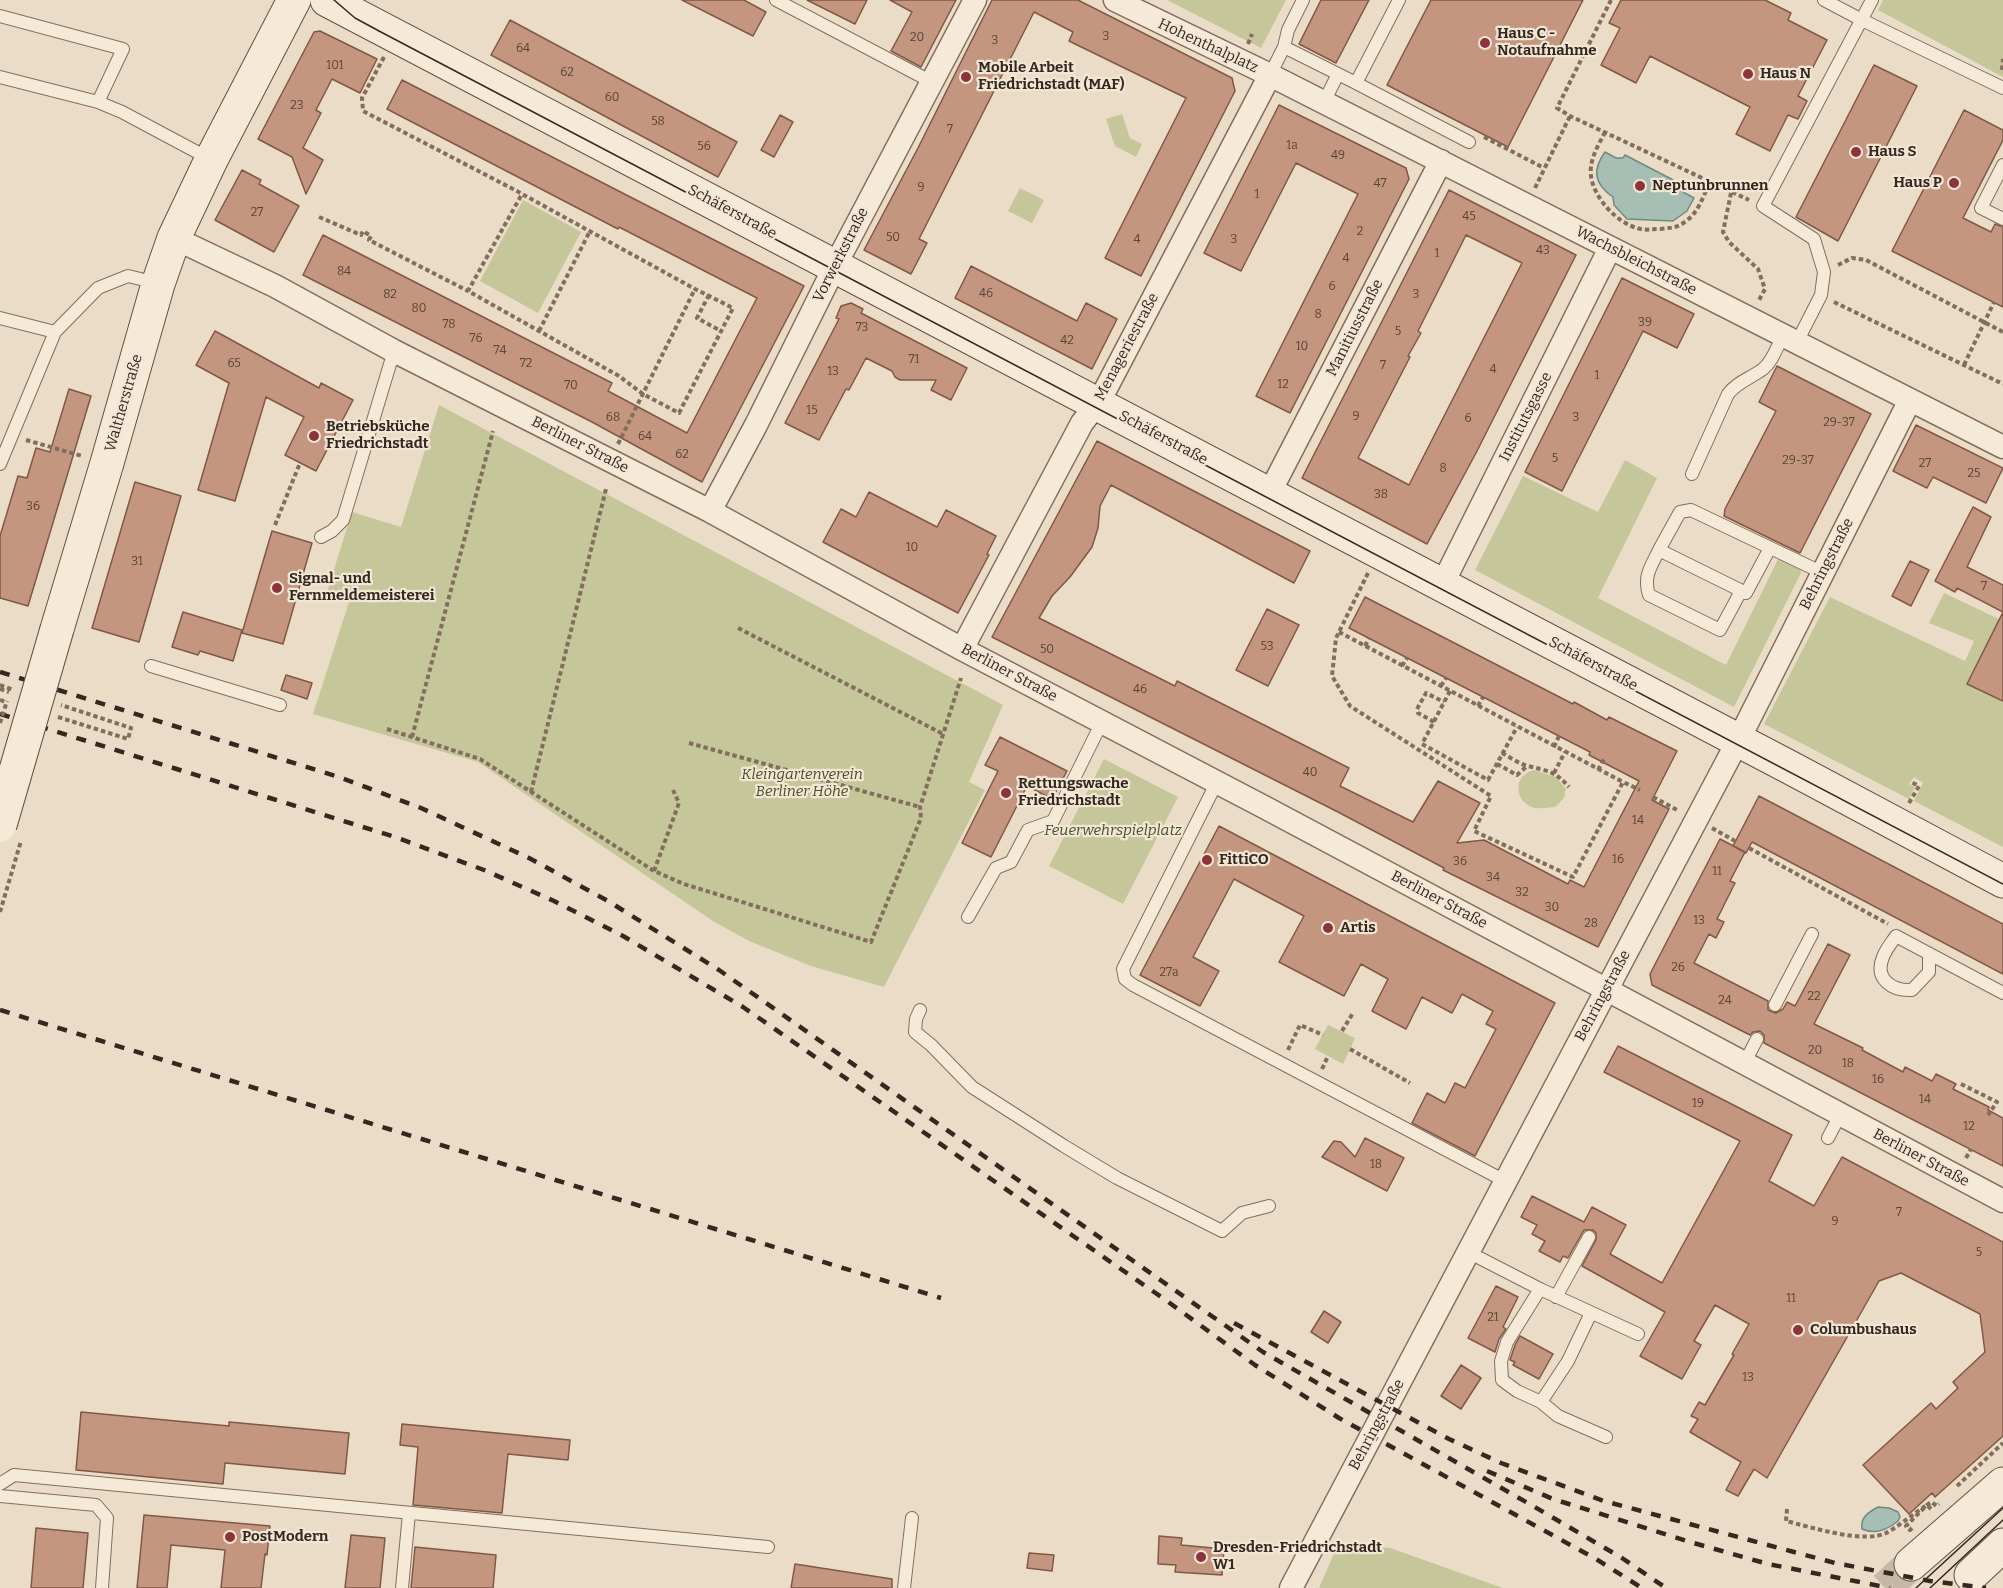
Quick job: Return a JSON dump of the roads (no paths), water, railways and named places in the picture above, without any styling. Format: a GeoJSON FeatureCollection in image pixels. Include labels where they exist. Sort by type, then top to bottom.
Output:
{"type":"FeatureCollection","features":[{"type":"Feature","properties":{"kind":"street","name":"Waltherstraße"},"geometry":{"type":"LineString","coordinates":[[0,825],[174,238],[294,0]]}},
{"type":"Feature","properties":{"kind":"street","name":"Schäferstraße"},"geometry":{"type":"LineString","coordinates":[[327,0],[2001,879]]}},
{"type":"Feature","properties":{"kind":"street","name":"Vorwerkstraße"},"geometry":{"type":"LineString","coordinates":[[710,511],[835,266],[975,0]]}},
{"type":"Feature","properties":{"kind":"street","name":"Hohenthalplatz"},"geometry":{"type":"LineString","coordinates":[[1114,0],[1270,75]]}},
{"type":"Feature","properties":{"kind":"street","name":"Wachsbleichstraße"},"geometry":{"type":"LineString","coordinates":[[1270,75],[2003,447]]}},
{"type":"Feature","properties":{"kind":"street","name":"Menageriestraße"},"geometry":{"type":"LineString","coordinates":[[962,649],[1082,423],[1098,404],[1270,75]]}},
{"type":"Feature","properties":{"kind":"street","name":"Manitiusstraße"},"geometry":{"type":"LineString","coordinates":[[1269,494],[1441,161]]}},
{"type":"Feature","properties":{"kind":"street","name":"Berliner Straße"},"geometry":{"type":"LineString","coordinates":[[174,238],[275,286],[394,351],[710,511],[962,649],[1217,782],[2003,1201]]}},
{"type":"Feature","properties":{"kind":"street","name":"Institutsgasse"},"geometry":{"type":"LineString","coordinates":[[1442,585],[1610,248]]}},
{"type":"Feature","properties":{"kind":"street","name":"Behringstraße"},"geometry":{"type":"LineString","coordinates":[[1291,1588],[1738,740],[1910,400]]}},
{"type":"Feature","properties":{"kind":"street"},"geometry":{"type":"LineString","coordinates":[[1911,1564],[2003,1484]]}},
{"type":"Feature","properties":{"kind":"street"},"geometry":{"type":"LineString","coordinates":[[1971,1575],[2003,1545]]}},
{"type":"Feature","properties":{"kind":"lane"},"geometry":{"type":"LineString","coordinates":[[776,0],[932,81]]}},
{"type":"Feature","properties":{"kind":"lane"},"geometry":{"type":"LineString","coordinates":[[1270,75],[1303,0]]}},
{"type":"Feature","properties":{"kind":"lane"},"geometry":{"type":"LineString","coordinates":[[1356,83],[1399,0]]}},
{"type":"Feature","properties":{"kind":"lane"},"geometry":{"type":"LineString","coordinates":[[1824,0],[2003,88]]}},
{"type":"Feature","properties":{"kind":"lane"},"geometry":{"type":"LineString","coordinates":[[1692,474],[1728,394],[1769,363],[1790,339],[1821,295],[1824,272],[1814,239],[1763,206],[1872,0]]}},
{"type":"Feature","properties":{"kind":"lane"},"geometry":{"type":"LineString","coordinates":[[0,16],[123,49],[98,102]]}},
{"type":"Feature","properties":{"kind":"lane"},"geometry":{"type":"LineString","coordinates":[[1284,47],[1469,142]]}},
{"type":"Feature","properties":{"kind":"lane"},"geometry":{"type":"LineString","coordinates":[[1324,102],[1338,74]]}},
{"type":"Feature","properties":{"kind":"lane"},"geometry":{"type":"LineString","coordinates":[[0,77],[98,102],[122,112],[212,160]]}},
{"type":"Feature","properties":{"kind":"lane"},"geometry":{"type":"LineString","coordinates":[[2003,165],[1981,208],[2003,219]]}},
{"type":"Feature","properties":{"kind":"lane"},"geometry":{"type":"LineString","coordinates":[[0,464],[55,332],[98,288],[128,276],[159,284]]}},
{"type":"Feature","properties":{"kind":"lane"},"geometry":{"type":"LineString","coordinates":[[0,318],[55,332]]}},
{"type":"Feature","properties":{"kind":"lane"},"geometry":{"type":"LineString","coordinates":[[321,537],[332,531],[343,520],[394,351]]}},
{"type":"Feature","properties":{"kind":"lane"},"geometry":{"type":"LineString","coordinates":[[1741,591],[1720,630],[1648,595],[1647,575],[1680,512],[1691,510],[1823,573]]}},
{"type":"Feature","properties":{"kind":"lane"},"geometry":{"type":"LineString","coordinates":[[1659,550],[1746,593],[1770,548]]}},
{"type":"Feature","properties":{"kind":"lane"},"geometry":{"type":"LineString","coordinates":[[151,666],[280,705]]}},
{"type":"Feature","properties":{"kind":"lane"},"geometry":{"type":"LineString","coordinates":[[968,917],[996,868],[1011,862],[1028,830],[1053,821],[1102,722]]}},
{"type":"Feature","properties":{"kind":"lane"},"geometry":{"type":"LineString","coordinates":[[1217,782],[1123,969],[1125,979],[1505,1181]]}},
{"type":"Feature","properties":{"kind":"lane"},"geometry":{"type":"LineString","coordinates":[[1775,1005],[1812,934]]}},
{"type":"Feature","properties":{"kind":"lane"},"geometry":{"type":"LineString","coordinates":[[1929,954],[1929,972],[1912,990],[1899,990],[1887,984],[1881,971],[1882,957],[1896,936],[2003,993]]}},
{"type":"Feature","properties":{"kind":"lane"},"geometry":{"type":"LineString","coordinates":[[920,1010],[916,1019],[915,1032],[972,1087],[1117,1178],[1222,1231],[1242,1213],[1269,1206]]}},
{"type":"Feature","properties":{"kind":"lane"},"geometry":{"type":"LineString","coordinates":[[1744,1064],[1757,1039]]}},
{"type":"Feature","properties":{"kind":"lane"},"geometry":{"type":"LineString","coordinates":[[1828,1138],[1840,1115]]}},
{"type":"Feature","properties":{"kind":"lane"},"geometry":{"type":"LineString","coordinates":[[1556,1297],[1589,1237]]}},
{"type":"Feature","properties":{"kind":"lane"},"geometry":{"type":"LineString","coordinates":[[1468,1252],[1556,1297],[1638,1334]]}},
{"type":"Feature","properties":{"kind":"lane"},"geometry":{"type":"LineString","coordinates":[[1540,1289],[1507,1342],[1501,1361],[1502,1380],[1517,1391],[1541,1402],[1558,1416],[1606,1437]]}},
{"type":"Feature","properties":{"kind":"lane"},"geometry":{"type":"LineString","coordinates":[[1541,1402],[1568,1361],[1591,1313]]}},
{"type":"Feature","properties":{"kind":"lane"},"geometry":{"type":"LineString","coordinates":[[0,1484],[14,1475],[768,1548]]}},
{"type":"Feature","properties":{"kind":"lane"},"geometry":{"type":"LineString","coordinates":[[0,1496],[96,1505],[107,1518],[102,1588]]}},
{"type":"Feature","properties":{"kind":"lane"},"geometry":{"type":"LineString","coordinates":[[402,1588],[409,1513]]}},
{"type":"Feature","properties":{"kind":"lane"},"geometry":{"type":"LineString","coordinates":[[904,1588],[912,1518]]}},
{"type":"Feature","properties":{"kind":"tunnel"},"geometry":{"type":"LineString","coordinates":[[1885,1588],[1911,1564]]}},
{"type":"Feature","properties":{"kind":"tram line"},"geometry":{"type":"LineString","coordinates":[[334,0],[355,18],[379,31],[2003,884]]}},
{"type":"Feature","properties":{"kind":"tram line"},"geometry":{"type":"LineString","coordinates":[[1916,1588],[2003,1508]]}},
{"type":"Feature","properties":{"kind":"tram line"},"geometry":{"type":"LineString","coordinates":[[1930,1588],[2003,1520]]}},
{"type":"Feature","properties":{"kind":"railway"},"geometry":{"type":"LineString","coordinates":[[0,672],[339,777],[421,808],[529,858],[608,901],[719,970],[1263,1352],[1622,1558],[1666,1588]]}},
{"type":"Feature","properties":{"kind":"railway"},"geometry":{"type":"LineString","coordinates":[[0,714],[395,837],[484,870],[554,901],[623,936],[743,1007],[1167,1301],[1255,1365],[1339,1418],[1596,1559],[1642,1588]]}},
{"type":"Feature","properties":{"kind":"railway"},"geometry":{"type":"LineString","coordinates":[[0,1010],[941,1298]]}},
{"type":"Feature","properties":{"kind":"railway"},"geometry":{"type":"LineString","coordinates":[[1234,1323],[1449,1439],[1501,1463],[1604,1501],[1835,1563],[1930,1581],[1986,1588]]}},
{"type":"Feature","properties":{"kind":"railway"},"geometry":{"type":"LineString","coordinates":[[1487,1471],[1553,1499],[1690,1542],[1768,1564],[1890,1588]]}},
{"type":"Feature","properties":{"kind":"place","name":"Haus C - Notaufnahme"},"geometry":{"type":"Point","coordinates":[1485,43]}},
{"type":"Feature","properties":{"kind":"place","name":"Haus N"},"geometry":{"type":"Point","coordinates":[1748,74]}},
{"type":"Feature","properties":{"kind":"place","name":"Mobile Arbeit Friedrichstadt (MAF)"},"geometry":{"type":"Point","coordinates":[966,77]}},
{"type":"Feature","properties":{"kind":"place","name":"Haus S"},"geometry":{"type":"Point","coordinates":[1856,152]}},
{"type":"Feature","properties":{"kind":"place","name":"Haus P"},"geometry":{"type":"Point","coordinates":[1954,183]}},
{"type":"Feature","properties":{"kind":"place","name":"Neptunbrunnen"},"geometry":{"type":"Point","coordinates":[1640,186]}},
{"type":"Feature","properties":{"kind":"place","name":"Betriebsküche Friedrichstadt"},"geometry":{"type":"Point","coordinates":[314,436]}},
{"type":"Feature","properties":{"kind":"place","name":"Signal- und Fernmeldemeisterei"},"geometry":{"type":"Point","coordinates":[277,588]}},
{"type":"Feature","properties":{"kind":"place","name":"Rettungswache Friedrichstadt"},"geometry":{"type":"Point","coordinates":[1006,793]}},
{"type":"Feature","properties":{"kind":"place","name":"FittiCO"},"geometry":{"type":"Point","coordinates":[1207,860]}},
{"type":"Feature","properties":{"kind":"place","name":"Artis"},"geometry":{"type":"Point","coordinates":[1328,928]}},
{"type":"Feature","properties":{"kind":"place","name":"Columbushaus"},"geometry":{"type":"Point","coordinates":[1798,1330]}},
{"type":"Feature","properties":{"kind":"place","name":"PostModern"},"geometry":{"type":"Point","coordinates":[230,1537]}},
{"type":"Feature","properties":{"kind":"place","name":"Dresden-Friedrichstadt W1"},"geometry":{"type":"Point","coordinates":[1201,1557]}},
{"type":"Feature","properties":{"kind":"park label","name":"Kleingartenverein Berliner Höhe"},"geometry":{"type":"Point","coordinates":[802,784]}},
{"type":"Feature","properties":{"kind":"park label","name":"Feuerwehrspielplatz"},"geometry":{"type":"Point","coordinates":[1113,831]}}]}
